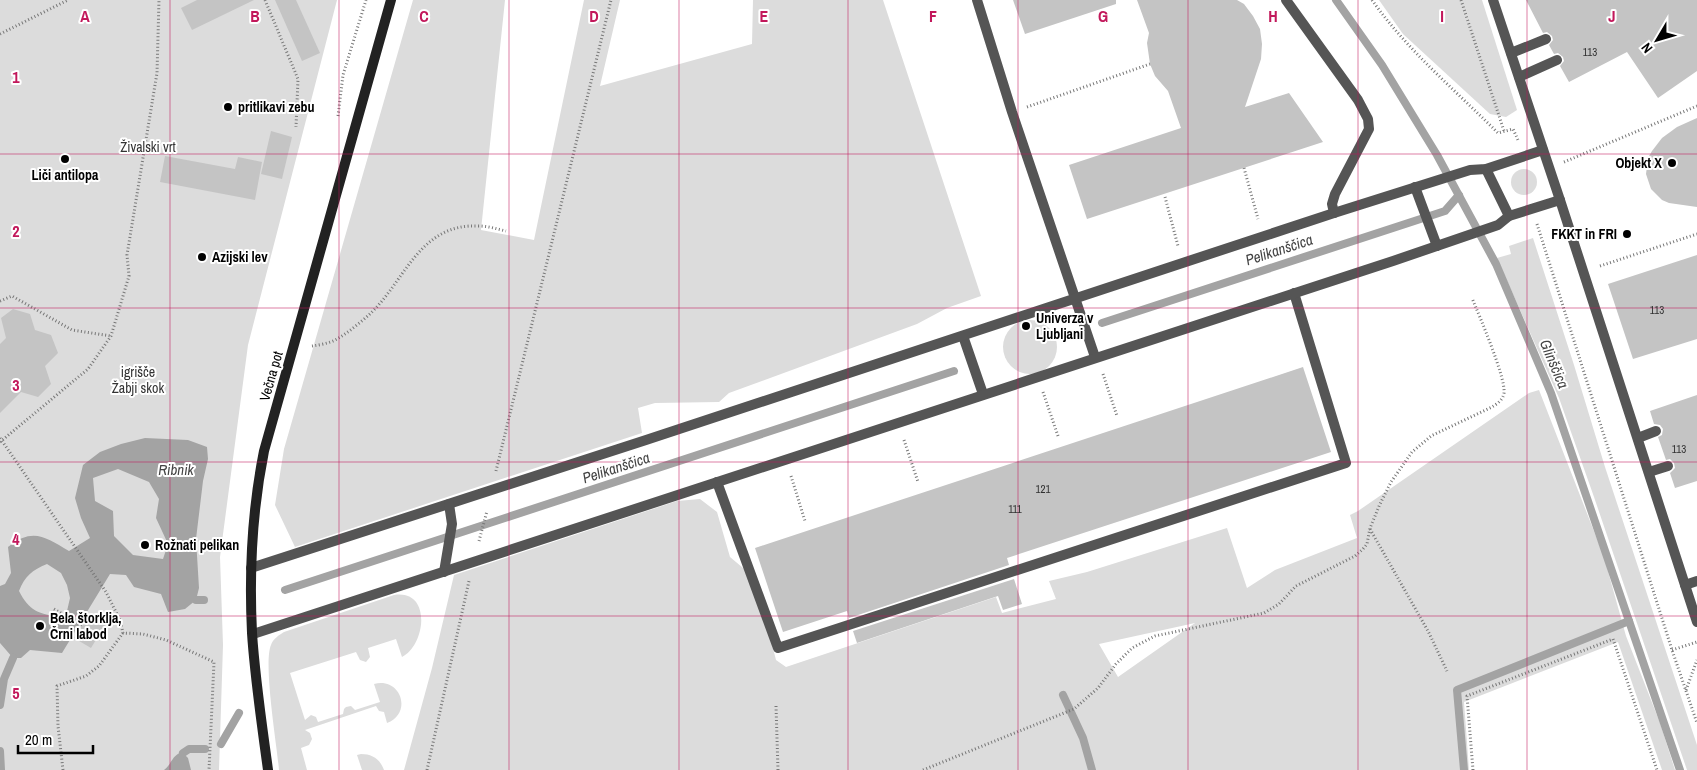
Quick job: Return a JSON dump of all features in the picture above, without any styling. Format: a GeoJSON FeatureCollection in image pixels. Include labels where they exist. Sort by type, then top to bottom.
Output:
{"type":"FeatureCollection","features":[{"type":"Feature","properties":{"kind":"main road","name":"Večna pot"},"geometry":{"type":"LineString","coordinates":[[268,770],[252,634],[251,568],[256,490],[264,451],[391,0]]}},
{"type":"Feature","properties":{"kind":"lane"},"geometry":{"type":"LineString","coordinates":[[977,0],[1012,112],[1095,357]]}},
{"type":"Feature","properties":{"kind":"lane"},"geometry":{"type":"LineString","coordinates":[[1286,0],[1358,100],[1368,119],[1369,129],[1334,194],[1332,204],[1334,213]]}},
{"type":"Feature","properties":{"kind":"lane"},"geometry":{"type":"LineString","coordinates":[[1493,0],[1584,272],[1697,622]]}},
{"type":"Feature","properties":{"kind":"lane"},"geometry":{"type":"LineString","coordinates":[[1511,53],[1546,39]]}},
{"type":"Feature","properties":{"kind":"lane"},"geometry":{"type":"LineString","coordinates":[[1519,77],[1557,60]]}},
{"type":"Feature","properties":{"kind":"lane"},"geometry":{"type":"LineString","coordinates":[[251,568],[1334,213],[1470,170],[1486,169],[1543,150]]}},
{"type":"Feature","properties":{"kind":"lane"},"geometry":{"type":"LineString","coordinates":[[1486,169],[1509,216]]}},
{"type":"Feature","properties":{"kind":"lane"},"geometry":{"type":"LineString","coordinates":[[1415,187],[1437,246]]}},
{"type":"Feature","properties":{"kind":"lane"},"geometry":{"type":"LineString","coordinates":[[252,634],[445,568],[473,562],[1393,261],[1498,225],[1509,216],[1560,200]]}},
{"type":"Feature","properties":{"kind":"lane"},"geometry":{"type":"LineString","coordinates":[[718,482],[778,648],[1346,463],[1294,293]]}},
{"type":"Feature","properties":{"kind":"lane"},"geometry":{"type":"LineString","coordinates":[[963,336],[983,394]]}},
{"type":"Feature","properties":{"kind":"lane"},"geometry":{"type":"LineString","coordinates":[[1638,438],[1656,431]]}},
{"type":"Feature","properties":{"kind":"lane"},"geometry":{"type":"LineString","coordinates":[[1649,472],[1668,466]]}},
{"type":"Feature","properties":{"kind":"lane"},"geometry":{"type":"LineString","coordinates":[[445,568],[452,524],[449,504]]}},
{"type":"Feature","properties":{"kind":"lane"},"geometry":{"type":"LineString","coordinates":[[1685,585],[1697,582]]}},
{"type":"Feature","properties":{"kind":"path"},"geometry":{"type":"LineString","coordinates":[[0,34],[68,0]]}},
{"type":"Feature","properties":{"kind":"path"},"geometry":{"type":"LineString","coordinates":[[63,770],[56,686],[86,676],[99,666],[123,633],[120,620],[106,592],[1,440],[88,369],[111,336],[129,276],[127,255],[157,73],[160,0]]}},
{"type":"Feature","properties":{"kind":"path"},"geometry":{"type":"LineString","coordinates":[[265,0],[298,79],[296,127]]}},
{"type":"Feature","properties":{"kind":"path"},"geometry":{"type":"LineString","coordinates":[[427,770],[473,562],[478,548],[611,0]]}},
{"type":"Feature","properties":{"kind":"path"},"geometry":{"type":"LineString","coordinates":[[1372,0],[1405,42],[1498,133],[1514,129],[1523,156]]}},
{"type":"Feature","properties":{"kind":"path"},"geometry":{"type":"LineString","coordinates":[[1461,0],[1504,131]]}},
{"type":"Feature","properties":{"kind":"path"},"geometry":{"type":"LineString","coordinates":[[1012,112],[1150,64]]}},
{"type":"Feature","properties":{"kind":"path"},"geometry":{"type":"LineString","coordinates":[[1549,168],[1697,106]]}},
{"type":"Feature","properties":{"kind":"path"},"geometry":{"type":"LineString","coordinates":[[1244,168],[1263,237]]}},
{"type":"Feature","properties":{"kind":"path"},"geometry":{"type":"LineString","coordinates":[[1165,197],[1183,263]]}},
{"type":"Feature","properties":{"kind":"path"},"geometry":{"type":"LineString","coordinates":[[1530,210],[1547,254],[1672,650],[1697,723]]}},
{"type":"Feature","properties":{"kind":"path"},"geometry":{"type":"LineString","coordinates":[[293,350],[337,339],[356,325],[372,312],[418,252],[435,238],[465,227],[480,226],[506,231]]}},
{"type":"Feature","properties":{"kind":"path"},"geometry":{"type":"LineString","coordinates":[[1584,272],[1697,234]]}},
{"type":"Feature","properties":{"kind":"path"},"geometry":{"type":"LineString","coordinates":[[0,301],[12,296],[72,330],[111,336]]}},
{"type":"Feature","properties":{"kind":"path"},"geometry":{"type":"LineString","coordinates":[[923,770],[1074,709],[1098,688],[1116,664],[1132,648],[1155,636],[1264,613],[1279,604],[1296,586],[1355,556],[1367,544],[1370,528],[1380,504],[1391,482],[1412,452],[1431,436],[1500,402],[1504,394],[1502,379],[1472,298]]}},
{"type":"Feature","properties":{"kind":"path"},"geometry":{"type":"LineString","coordinates":[[1095,357],[1100,365],[1117,416]]}},
{"type":"Feature","properties":{"kind":"path"},"geometry":{"type":"LineString","coordinates":[[1037,378],[1058,436]]}},
{"type":"Feature","properties":{"kind":"path"},"geometry":{"type":"LineString","coordinates":[[898,423],[918,482]]}},
{"type":"Feature","properties":{"kind":"path"},"geometry":{"type":"LineString","coordinates":[[786,459],[804,521]]}},
{"type":"Feature","properties":{"kind":"path"},"geometry":{"type":"LineString","coordinates":[[1370,528],[1428,631],[1447,671]]}},
{"type":"Feature","properties":{"kind":"path"},"geometry":{"type":"LineString","coordinates":[[54,609],[82,625]]}},
{"type":"Feature","properties":{"kind":"path"},"geometry":{"type":"LineString","coordinates":[[123,633],[144,634],[166,640],[214,662],[210,770]]}},
{"type":"Feature","properties":{"kind":"path"},"geometry":{"type":"LineString","coordinates":[[1473,770],[1467,696],[1613,639],[1656,770]]}},
{"type":"Feature","properties":{"kind":"path"},"geometry":{"type":"LineString","coordinates":[[1672,650],[1697,642]]}},
{"type":"Feature","properties":{"kind":"path"},"geometry":{"type":"LineString","coordinates":[[1686,690],[1697,660]]}},
{"type":"Feature","properties":{"kind":"path"},"geometry":{"type":"LineString","coordinates":[[776,706],[778,770]]}},
{"type":"Feature","properties":{"kind":"green space","name":"Živalski vrt"},"geometry":{"type":"Polygon","coordinates":[[[0,0],[337,0],[248,345],[220,557],[223,645],[219,770],[0,770],[0,0]]]}},
{"type":"Feature","properties":{"kind":"green space"},"geometry":{"type":"Polygon","coordinates":[[[413,0],[505,0],[481,230],[534,240],[584,0],[620,0],[600,86],[752,44],[753,0],[883,0],[981,296],[947,308],[917,324],[729,393],[719,402],[655,403],[638,408],[642,433],[295,547],[275,505],[284,449],[413,0]]]}},
{"type":"Feature","properties":{"kind":"green space"},"geometry":{"type":"Polygon","coordinates":[[[1379,0],[1482,0],[1517,110],[1506,117],[1490,114],[1403,34],[1379,0]]]}},
{"type":"Feature","properties":{"kind":"green space"},"geometry":{"type":"Polygon","coordinates":[[[1524,169],[1533,173],[1537,182],[1533,191],[1524,195],[1515,191],[1511,182],[1515,173],[1524,169]]]}},
{"type":"Feature","properties":{"kind":"green space"},"geometry":{"type":"Polygon","coordinates":[[[1533,238],[1605,467],[1697,745],[1697,770],[1687,770],[1559,398],[1497,258],[1511,254],[1509,246],[1533,238]]]}},
{"type":"Feature","properties":{"kind":"green space"},"geometry":{"type":"Polygon","coordinates":[[[1030,320],[1040,322],[1049,328],[1055,337],[1057,347],[1055,357],[1049,366],[1040,372],[1030,374],[1020,372],[1011,366],[1005,357],[1003,347],[1005,337],[1011,328],[1020,322],[1030,320]]]}},
{"type":"Feature","properties":{"kind":"green space"},"geometry":{"type":"Polygon","coordinates":[[[1539,390],[1604,557],[1626,636],[1660,723],[1675,770],[1662,770],[1618,642],[1464,702],[1469,770],[404,770],[432,668],[454,575],[677,501],[700,499],[717,512],[730,557],[755,578],[776,660],[786,667],[996,597],[1002,613],[1056,599],[1049,581],[1087,572],[1227,528],[1247,588],[1275,570],[1357,538],[1350,515],[1529,393],[1539,390]],[[1195,623],[1099,644],[1118,677],[1195,623]]]}},
{"type":"Feature","properties":{"kind":"green space"},"geometry":{"type":"Polygon","coordinates":[[[394,595],[406,595],[415,600],[420,609],[420,631],[410,651],[402,657],[396,639],[368,648],[370,657],[366,662],[360,660],[356,652],[290,673],[305,720],[311,715],[316,717],[318,722],[343,714],[346,707],[351,706],[355,710],[380,702],[374,684],[383,683],[397,691],[401,704],[400,712],[387,723],[384,712],[379,711],[376,706],[305,730],[310,733],[312,739],[309,745],[301,748],[307,770],[279,770],[271,705],[269,669],[269,655],[273,641],[284,632],[394,595]]]}},
{"type":"Feature","properties":{"kind":"green space"},"geometry":{"type":"Polygon","coordinates":[[[361,754],[375,758],[384,770],[362,770],[357,755],[361,754]]]}},
{"type":"Feature","properties":{"kind":"water","name":"Ribnik"},"geometry":{"type":"Polygon","coordinates":[[[145,438],[188,440],[207,447],[208,459],[203,481],[196,539],[199,588],[196,600],[185,609],[168,612],[161,594],[134,587],[126,575],[110,574],[62,653],[30,650],[21,658],[13,658],[0,643],[0,586],[5,584],[11,573],[8,547],[25,537],[39,536],[69,551],[90,538],[75,498],[83,465],[100,452],[145,438]],[[118,469],[93,478],[95,501],[113,511],[114,536],[133,555],[163,559],[168,544],[156,518],[159,499],[149,482],[118,469]],[[47,564],[30,574],[19,591],[27,603],[35,610],[61,617],[67,611],[70,598],[67,585],[61,573],[47,564]]]}},
{"type":"Feature","properties":{"kind":"water"},"geometry":{"type":"Polygon","coordinates":[[[183,753],[188,758],[191,770],[164,770],[175,756],[183,753]]]}},
{"type":"Feature","properties":{"kind":"building"},"geometry":{"type":"Polygon","coordinates":[[[197,0],[254,0],[192,30],[181,8],[197,0]]]}},
{"type":"Feature","properties":{"kind":"building"},"geometry":{"type":"Polygon","coordinates":[[[275,0],[296,0],[320,53],[302,61],[275,0]]]}},
{"type":"Feature","properties":{"kind":"building"},"geometry":{"type":"Polygon","coordinates":[[[1013,0],[1116,0],[1116,4],[1025,34],[1013,0]]]}},
{"type":"Feature","properties":{"kind":"building"},"geometry":{"type":"Polygon","coordinates":[[[1137,0],[1237,0],[1244,4],[1260,29],[1262,44],[1261,59],[1245,107],[1289,93],[1323,142],[1087,219],[1069,165],[1181,128],[1168,91],[1155,76],[1150,64],[1147,43],[1149,33],[1137,0]]]}},
{"type":"Feature","properties":{"kind":"building"},"geometry":{"type":"Polygon","coordinates":[[[1526,0],[1697,0],[1697,71],[1658,98],[1627,52],[1569,82],[1560,66],[1564,61],[1563,57],[1558,53],[1554,54],[1549,45],[1553,40],[1552,36],[1547,32],[1543,33],[1526,0]]]}},
{"type":"Feature","properties":{"kind":"building","name":"Objekt X"},"geometry":{"type":"Polygon","coordinates":[[[1697,118],[1697,207],[1669,203],[1662,200],[1651,189],[1646,174],[1648,158],[1662,138],[1677,127],[1697,118]]]}},
{"type":"Feature","properties":{"kind":"building"},"geometry":{"type":"Polygon","coordinates":[[[271,131],[292,137],[282,179],[261,174],[271,131]]]}},
{"type":"Feature","properties":{"kind":"building"},"geometry":{"type":"Polygon","coordinates":[[[165,156],[235,169],[238,157],[262,162],[255,200],[160,182],[165,156]]]}},
{"type":"Feature","properties":{"kind":"building"},"geometry":{"type":"Polygon","coordinates":[[[1697,255],[1697,339],[1633,359],[1608,284],[1697,255]]]}},
{"type":"Feature","properties":{"kind":"building"},"geometry":{"type":"Polygon","coordinates":[[[13,309],[30,314],[35,330],[51,335],[58,353],[45,366],[51,384],[38,397],[21,392],[0,413],[0,344],[6,338],[1,318],[13,309]]]}},
{"type":"Feature","properties":{"kind":"building"},"geometry":{"type":"Polygon","coordinates":[[[1303,367],[1331,452],[1007,558],[1009,565],[849,618],[847,611],[783,632],[755,548],[1303,367]]]}},
{"type":"Feature","properties":{"kind":"building"},"geometry":{"type":"Polygon","coordinates":[[[1697,395],[1697,481],[1675,488],[1670,473],[1675,468],[1674,463],[1670,459],[1666,460],[1658,437],[1662,435],[1663,429],[1660,425],[1654,424],[1650,411],[1697,395]]]}},
{"type":"Feature","properties":{"kind":"building"},"geometry":{"type":"Polygon","coordinates":[[[1014,579],[1022,604],[1003,610],[998,596],[857,643],[853,631],[1014,579]]]}},
{"type":"Feature","properties":{"kind":"building"},"geometry":{"type":"Polygon","coordinates":[[[88,615],[105,625],[91,648],[74,638],[88,615]]]}},
{"type":"Feature","properties":{"kind":"waterway","name":"Glinščica"},"geometry":{"type":"LineString","coordinates":[[1336,0],[1382,65],[1437,155],[1496,264],[1551,393],[1680,770]]}},
{"type":"Feature","properties":{"kind":"waterway","name":"Pelikanščica"},"geometry":{"type":"LineString","coordinates":[[1102,323],[1445,211],[1459,195]]}},
{"type":"Feature","properties":{"kind":"waterway","name":"Pelikanščica"},"geometry":{"type":"LineString","coordinates":[[285,590],[954,371]]}},
{"type":"Feature","properties":{"kind":"waterway","name":"Pelikanščica"},"geometry":{"type":"LineString","coordinates":[[196,600],[204,600]]}},
{"type":"Feature","properties":{"kind":"waterway"},"geometry":{"type":"LineString","coordinates":[[1464,770],[1457,690],[1629,621]]}},
{"type":"Feature","properties":{"kind":"waterway"},"geometry":{"type":"LineString","coordinates":[[0,705],[4,679],[13,658]]}},
{"type":"Feature","properties":{"kind":"waterway"},"geometry":{"type":"LineString","coordinates":[[1063,695],[1083,738],[1092,770]]}},
{"type":"Feature","properties":{"kind":"waterway"},"geometry":{"type":"LineString","coordinates":[[221,744],[239,713]]}},
{"type":"Feature","properties":{"kind":"waterway"},"geometry":{"type":"LineString","coordinates":[[183,753],[189,749],[205,749]]}},
{"type":"Feature","properties":{"kind":"waterway"},"geometry":{"type":"LineString","coordinates":[[0,751],[1,770]]}},
{"type":"Feature","properties":{"kind":"place","name":"pritlikavi zebu"},"geometry":{"type":"Point","coordinates":[228,107]}},
{"type":"Feature","properties":{"kind":"place","name":"Liči antilopa"},"geometry":{"type":"Point","coordinates":[65,159]}},
{"type":"Feature","properties":{"kind":"place","name":"Objekt X"},"geometry":{"type":"Point","coordinates":[1672,163]}},
{"type":"Feature","properties":{"kind":"place","name":"FKKT in FRI"},"geometry":{"type":"Point","coordinates":[1627,234]}},
{"type":"Feature","properties":{"kind":"place","name":"Azijski lev"},"geometry":{"type":"Point","coordinates":[202,257]}},
{"type":"Feature","properties":{"kind":"place","name":"Univerza v Ljubljani"},"geometry":{"type":"Point","coordinates":[1026,326]}},
{"type":"Feature","properties":{"kind":"place","name":"Rožnati pelikan"},"geometry":{"type":"Point","coordinates":[145,545]}},
{"type":"Feature","properties":{"kind":"place","name":"Bela štorklja, Črni labod"},"geometry":{"type":"Point","coordinates":[40,626]}},
{"type":"Feature","properties":{"kind":"park label","name":"igrišče Žabji skok"},"geometry":{"type":"Point","coordinates":[138,380]}}]}
